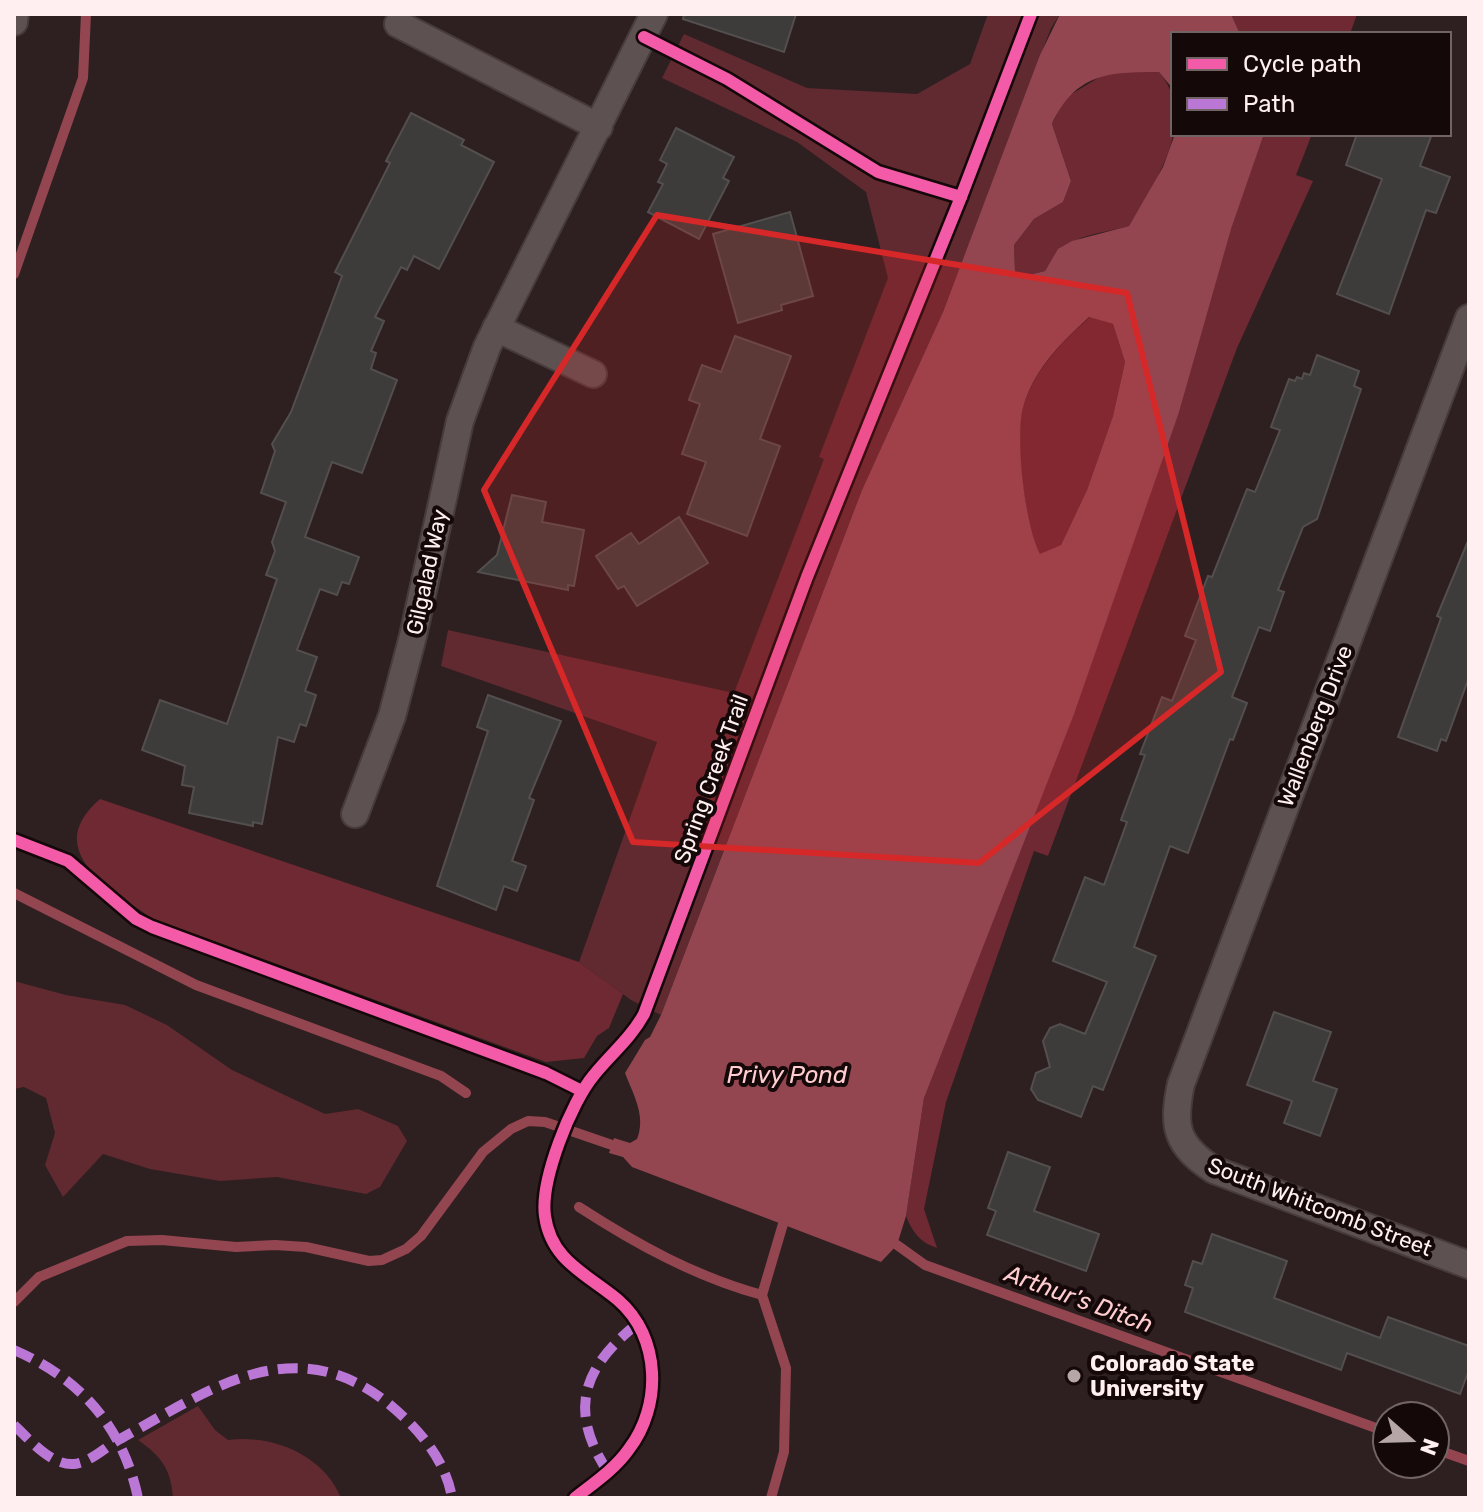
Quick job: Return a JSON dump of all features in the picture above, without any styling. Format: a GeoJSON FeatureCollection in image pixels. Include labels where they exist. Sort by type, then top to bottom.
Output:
{"type":"FeatureCollection","features":[{"type":"Feature","properties":{"kind":"street"},"geometry":{"type":"LineString","coordinates":[[14,22],[15,14]]}},
{"type":"Feature","properties":{"kind":"street","name":"Gilgalad Way"},"geometry":{"type":"LineString","coordinates":[[355,814],[392,716],[413,636],[460,421],[496,328],[654,14]]}},
{"type":"Feature","properties":{"kind":"street"},"geometry":{"type":"LineString","coordinates":[[398,24],[599,127]]}},
{"type":"Feature","properties":{"kind":"street","name":"Wallenberg Drive"},"geometry":{"type":"LineString","coordinates":[[1180,1137],[1174,1116],[1181,1084],[1469,318]]}},
{"type":"Feature","properties":{"kind":"street"},"geometry":{"type":"LineString","coordinates":[[496,328],[593,374]]}},
{"type":"Feature","properties":{"kind":"street","name":"South Whitcomb Street"},"geometry":{"type":"LineString","coordinates":[[1180,1137],[1192,1156],[1214,1170],[1469,1265]]}},
{"type":"Feature","properties":{"kind":"highlighted area"},"geometry":{"type":"Polygon","coordinates":[[[657,215],[1127,293],[1221,672],[979,863],[633,842],[484,490],[657,215]]]}},
{"type":"Feature","properties":{"kind":"shaded area"},"geometry":{"type":"Polygon","coordinates":[[[988,14],[1060,14],[1051,28],[943,312],[862,490],[661,1015],[631,1000],[579,962],[657,742],[441,666],[448,630],[734,693],[824,459],[819,457],[888,278],[866,192],[797,142],[662,78],[684,34],[807,88],[917,94],[970,64],[988,14]]]}},
{"type":"Feature","properties":{"kind":"shaded area"},"geometry":{"type":"Polygon","coordinates":[[[1231,14],[1357,14],[1351,32],[1239,32],[1231,14]]]}},
{"type":"Feature","properties":{"kind":"shaded area"},"geometry":{"type":"Polygon","coordinates":[[[1108,72],[1159,72],[1171,95],[1172,136],[1161,170],[1129,226],[1080,238],[1062,249],[1045,271],[1021,277],[1015,272],[1014,245],[1034,219],[1063,202],[1071,181],[1052,124],[1065,98],[1108,72]]]}},
{"type":"Feature","properties":{"kind":"shaded area"},"geometry":{"type":"Polygon","coordinates":[[[1263,136],[1311,136],[1296,175],[1313,181],[1237,348],[1048,856],[1034,851],[946,1102],[924,1209],[937,1248],[918,1236],[906,1216],[924,1098],[1263,136]]]}},
{"type":"Feature","properties":{"kind":"shaded area"},"geometry":{"type":"Polygon","coordinates":[[[1090,317],[1113,324],[1125,362],[1113,416],[1087,490],[1061,545],[1040,555],[1025,502],[1020,457],[1021,418],[1029,391],[1043,367],[1090,317]]]}},
{"type":"Feature","properties":{"kind":"shaded area"},"geometry":{"type":"Polygon","coordinates":[[[100,799],[579,962],[623,994],[609,1028],[597,1036],[584,1058],[546,1062],[153,919],[102,882],[79,852],[77,835],[83,818],[100,799]]]}},
{"type":"Feature","properties":{"kind":"shaded area"},"geometry":{"type":"Polygon","coordinates":[[[14,981],[66,995],[125,1005],[167,1025],[232,1070],[325,1114],[358,1109],[398,1126],[407,1141],[380,1187],[366,1194],[277,1177],[220,1181],[150,1169],[103,1154],[63,1197],[45,1165],[55,1133],[46,1098],[24,1087],[14,1089],[14,981]]]}},
{"type":"Feature","properties":{"kind":"shaded area"},"geometry":{"type":"Polygon","coordinates":[[[198,1406],[215,1430],[228,1440],[262,1440],[279,1444],[309,1459],[333,1483],[341,1498],[173,1498],[170,1479],[163,1464],[138,1440],[198,1406]]]}},
{"type":"Feature","properties":{"kind":"water","name":"Privy Pond"},"geometry":{"type":"Polygon","coordinates":[[[1060,14],[1231,14],[1239,32],[1171,32],[1171,87],[1159,72],[1124,73],[1095,79],[1072,94],[1052,124],[1071,181],[1063,202],[1034,219],[1014,245],[1015,272],[1021,277],[1045,271],[1058,249],[1072,241],[1129,226],[1163,167],[1174,136],[1263,136],[1231,229],[1179,412],[1074,714],[924,1098],[906,1216],[897,1245],[881,1262],[632,1167],[623,1157],[609,1153],[614,1138],[630,1143],[637,1139],[640,1114],[625,1073],[661,1015],[862,490],[943,312],[1040,55],[1060,14]],[[1089,317],[1060,346],[1035,378],[1029,391],[1021,418],[1021,457],[1030,523],[1040,554],[1061,545],[1087,490],[1113,416],[1125,362],[1113,324],[1089,317]]]}},
{"type":"Feature","properties":{"kind":"building"},"geometry":{"type":"Polygon","coordinates":[[[684,14],[796,14],[784,52],[683,19],[684,14]]]}},
{"type":"Feature","properties":{"kind":"building"},"geometry":{"type":"Polygon","coordinates":[[[411,113],[464,140],[461,145],[494,162],[439,269],[414,256],[407,270],[401,267],[375,317],[384,321],[371,351],[376,353],[371,369],[397,380],[362,473],[332,462],[305,537],[359,557],[349,584],[342,582],[337,595],[320,589],[297,650],[317,657],[305,691],[316,695],[306,726],[300,724],[294,742],[278,737],[262,824],[253,822],[253,826],[189,813],[194,787],[182,785],[185,766],[142,750],[160,700],[227,724],[277,579],[266,575],[275,551],[272,542],[286,502],[261,493],[275,451],[272,444],[291,412],[342,276],[335,272],[390,163],[386,161],[411,113]]]}},
{"type":"Feature","properties":{"kind":"building"},"geometry":{"type":"Polygon","coordinates":[[[676,128],[734,157],[723,178],[729,181],[699,239],[648,212],[663,184],[658,182],[667,164],[660,160],[676,128]]]}},
{"type":"Feature","properties":{"kind":"building"},"geometry":{"type":"Polygon","coordinates":[[[1356,136],[1431,136],[1420,166],[1450,177],[1436,213],[1426,210],[1389,314],[1337,294],[1382,179],[1346,165],[1356,136]]]}},
{"type":"Feature","properties":{"kind":"building"},"geometry":{"type":"Polygon","coordinates":[[[790,212],[813,296],[781,305],[782,310],[738,323],[713,234],[790,212]]]}},
{"type":"Feature","properties":{"kind":"building"},"geometry":{"type":"Polygon","coordinates":[[[735,336],[791,356],[760,439],[780,446],[747,536],[687,514],[706,462],[682,454],[700,404],[689,400],[702,365],[721,372],[735,336]]]}},
{"type":"Feature","properties":{"kind":"building"},"geometry":{"type":"Polygon","coordinates":[[[1317,355],[1359,371],[1354,386],[1361,389],[1317,519],[1303,527],[1278,590],[1284,592],[1270,631],[1259,627],[1232,697],[1247,703],[1233,740],[1230,739],[1188,853],[1170,846],[1134,947],[1156,956],[1103,1090],[1093,1086],[1081,1117],[1038,1100],[1031,1089],[1036,1073],[1050,1067],[1043,1041],[1050,1028],[1060,1024],[1085,1034],[1107,982],[1053,961],[1085,877],[1104,885],[1127,822],[1121,820],[1145,755],[1140,754],[1162,697],[1172,701],[1196,640],[1185,636],[1208,576],[1212,577],[1247,489],[1255,492],[1280,430],[1271,427],[1289,379],[1302,379],[1304,373],[1310,375],[1317,355]]]}},
{"type":"Feature","properties":{"kind":"building"},"geometry":{"type":"Polygon","coordinates":[[[512,495],[546,502],[542,522],[584,530],[574,586],[568,585],[568,590],[478,572],[497,555],[512,495]]]}},
{"type":"Feature","properties":{"kind":"building"},"geometry":{"type":"Polygon","coordinates":[[[679,517],[708,563],[637,606],[624,586],[618,589],[596,556],[631,533],[639,544],[679,517]]]}},
{"type":"Feature","properties":{"kind":"building"},"geometry":{"type":"Polygon","coordinates":[[[1468,541],[1469,677],[1446,741],[1441,739],[1437,751],[1398,737],[1441,618],[1437,616],[1468,541]]]}},
{"type":"Feature","properties":{"kind":"building"},"geometry":{"type":"Polygon","coordinates":[[[488,695],[561,721],[529,798],[534,800],[512,861],[526,866],[517,891],[504,886],[496,910],[437,886],[488,731],[477,727],[488,695]]]}},
{"type":"Feature","properties":{"kind":"building"},"geometry":{"type":"Polygon","coordinates":[[[1274,1012],[1331,1032],[1313,1081],[1337,1089],[1320,1136],[1284,1123],[1292,1101],[1247,1085],[1274,1012]]]}},
{"type":"Feature","properties":{"kind":"building"},"geometry":{"type":"Polygon","coordinates":[[[1008,1152],[1050,1167],[1034,1211],[1099,1234],[1086,1271],[987,1235],[996,1211],[988,1208],[1008,1152]]]}},
{"type":"Feature","properties":{"kind":"building"},"geometry":{"type":"Polygon","coordinates":[[[1212,1234],[1287,1261],[1274,1298],[1380,1338],[1388,1317],[1469,1346],[1469,1370],[1460,1394],[1347,1353],[1341,1370],[1185,1312],[1193,1288],[1185,1285],[1193,1261],[1202,1264],[1212,1234]]]}},
{"type":"Feature","properties":{"kind":"waterway"},"geometry":{"type":"LineString","coordinates":[[14,274],[83,78],[86,14]]}},
{"type":"Feature","properties":{"kind":"waterway"},"geometry":{"type":"LineString","coordinates":[[14,893],[196,985],[441,1076],[466,1093]]}},
{"type":"Feature","properties":{"kind":"waterway"},"geometry":{"type":"LineString","coordinates":[[14,1302],[39,1277],[127,1241],[306,1247],[369,1261],[382,1260],[406,1249],[421,1236],[483,1152],[511,1129],[528,1121],[545,1122],[612,1145]]}},
{"type":"Feature","properties":{"kind":"waterway"},"geometry":{"type":"LineString","coordinates":[[579,1207],[667,1258],[714,1279],[762,1295]]}},
{"type":"Feature","properties":{"kind":"waterway"},"geometry":{"type":"LineString","coordinates":[[771,1498],[784,1452],[786,1368],[762,1295],[783,1224]]}},
{"type":"Feature","properties":{"kind":"waterway","name":"Arthur's Ditch"},"geometry":{"type":"LineString","coordinates":[[897,1245],[925,1265],[1371,1426]]}},
{"type":"Feature","properties":{"kind":"waterway","name":"Arthur's Ditch"},"geometry":{"type":"LineString","coordinates":[[1451,1455],[1469,1461]]}},
{"type":"Feature","properties":{"kind":"marked path"},"geometry":{"type":"LineString","coordinates":[[608,1472],[588,1429],[585,1410],[587,1392],[593,1374],[604,1357],[637,1324]]}},
{"type":"Feature","properties":{"kind":"marked path"},"geometry":{"type":"LineString","coordinates":[[14,1350],[60,1375],[96,1408],[122,1449],[138,1498]]}},
{"type":"Feature","properties":{"kind":"marked path"},"geometry":{"type":"LineString","coordinates":[[14,1425],[57,1461],[81,1463],[155,1419],[221,1386],[253,1374],[286,1368],[320,1370],[354,1382],[400,1413],[437,1458],[452,1498]]}},
{"type":"Feature","properties":{"kind":"cycle path","name":"Spring Creek Trail"},"geometry":{"type":"LineString","coordinates":[[575,1498],[617,1463],[640,1432],[647,1413],[652,1372],[649,1352],[632,1315],[618,1300],[572,1265],[555,1244],[545,1216],[552,1163],[567,1122],[585,1087],[644,1014],[807,577],[961,197],[1031,14]]}},
{"type":"Feature","properties":{"kind":"cycle path"},"geometry":{"type":"LineString","coordinates":[[644,37],[727,79],[878,172],[961,197]]}},
{"type":"Feature","properties":{"kind":"cycle path"},"geometry":{"type":"LineString","coordinates":[[14,840],[68,861],[136,919],[152,927],[546,1073],[582,1091]]}},
{"type":"Feature","properties":{"kind":"place","name":"Colorado State University"},"geometry":{"type":"Point","coordinates":[1074,1376]}}]}
